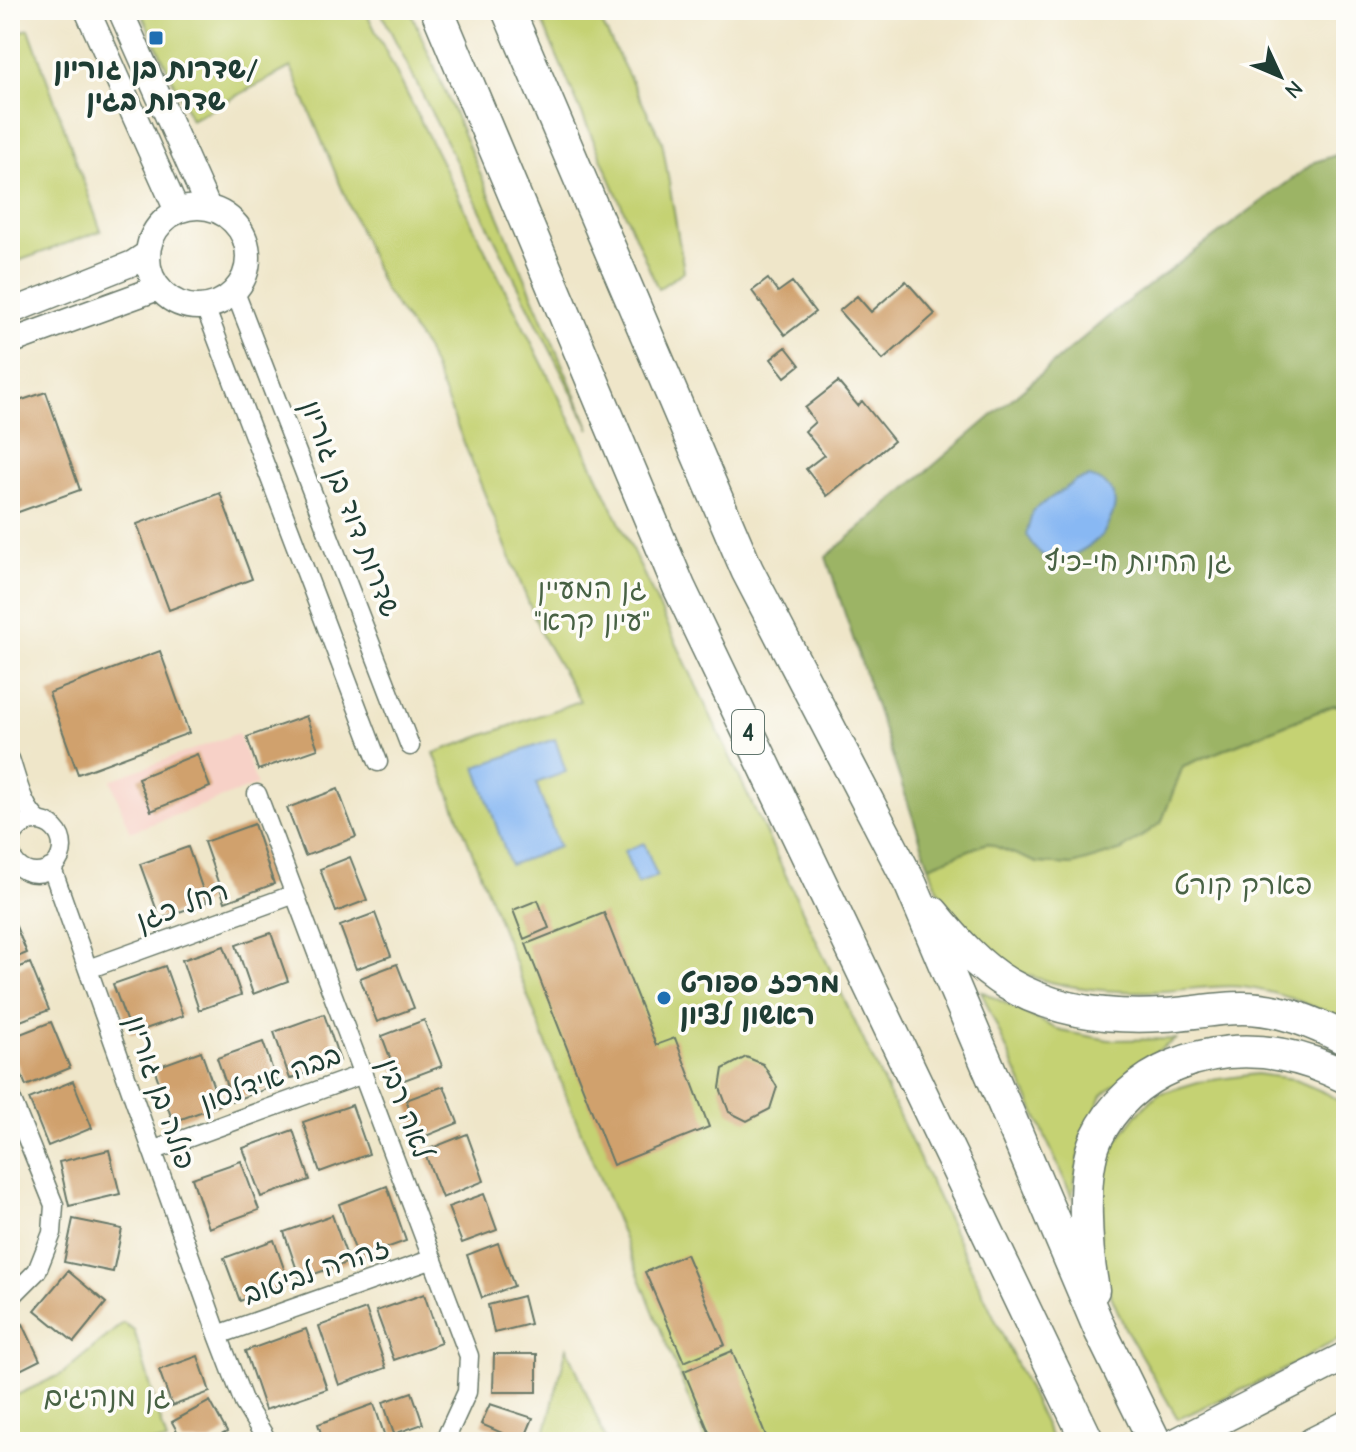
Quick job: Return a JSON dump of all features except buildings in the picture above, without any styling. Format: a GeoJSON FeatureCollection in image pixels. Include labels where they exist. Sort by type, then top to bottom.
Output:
{"type":"FeatureCollection","features":[{"type":"Feature","properties":{"kind":"highway","name":"4"},"geometry":{"type":"LineString","coordinates":[[437,10],[679,587],[1087,1440]]}},
{"type":"Feature","properties":{"kind":"highway"},"geometry":{"type":"LineString","coordinates":[[508,10],[747,570],[911,885],[1100,1330],[1155,1442]]}},
{"type":"Feature","properties":{"kind":"highway"},"geometry":{"type":"LineString","coordinates":[[911,885],[964,949],[983,966],[1009,984],[1047,1002],[1121,1016],[1241,1008],[1277,1011],[1346,1039]]}},
{"type":"Feature","properties":{"kind":"highway"},"geometry":{"type":"LineString","coordinates":[[1100,1330],[1091,1282],[1086,1220],[1088,1173],[1095,1141],[1125,1097],[1147,1079],[1174,1064],[1211,1055],[1246,1052],[1282,1054],[1321,1065],[1346,1077]]}},
{"type":"Feature","properties":{"kind":"main road"},"geometry":{"type":"LineString","coordinates":[[1177,1442],[1346,1356]]}},
{"type":"Feature","properties":{"kind":"main road"},"geometry":{"type":"LineString","coordinates":[[1312,1442],[1346,1425]]}},
{"type":"Feature","properties":{"kind":"street"},"geometry":{"type":"LineString","coordinates":[[87,10],[177,211]]}},
{"type":"Feature","properties":{"kind":"street"},"geometry":{"type":"LineString","coordinates":[[120,10],[208,207]]}},
{"type":"Feature","properties":{"kind":"street"},"geometry":{"type":"LineString","coordinates":[[208,207],[230,217],[241,229],[248,245],[249,261],[242,283],[235,292],[222,302],[190,307],[172,300],[158,288],[150,272],[148,253],[151,238],[162,222],[177,211],[208,207]]}},
{"type":"Feature","properties":{"kind":"street"},"geometry":{"type":"LineString","coordinates":[[10,312],[133,263],[148,253]]}},
{"type":"Feature","properties":{"kind":"street"},"geometry":{"type":"LineString","coordinates":[[10,342],[158,288]]}},
{"type":"Feature","properties":{"kind":"street","name":"שדרות דוד בן גוריון"},"geometry":{"type":"LineString","coordinates":[[235,292],[410,746]]}},
{"type":"Feature","properties":{"kind":"street"},"geometry":{"type":"LineString","coordinates":[[205,307],[378,762]]}},
{"type":"Feature","properties":{"kind":"street"},"geometry":{"type":"LineString","coordinates":[[10,759],[32,815],[55,829],[60,837],[62,845],[57,862],[50,868],[43,872],[26,871],[19,867],[12,850],[14,822],[10,807]]}},
{"type":"Feature","properties":{"kind":"street","name":"לאה רבין"},"geometry":{"type":"LineString","coordinates":[[257,794],[469,1356],[467,1392],[444,1442]]}},
{"type":"Feature","properties":{"kind":"street"},"geometry":{"type":"LineString","coordinates":[[12,850],[25,824],[39,821]]}},
{"type":"Feature","properties":{"kind":"street","name":"פולה בן גוריון"},"geometry":{"type":"LineString","coordinates":[[50,868],[218,1335]]}},
{"type":"Feature","properties":{"kind":"street","name":"רחל כגן"},"geometry":{"type":"LineString","coordinates":[[88,969],[295,894]]}},
{"type":"Feature","properties":{"kind":"street","name":"בבה אידלסון"},"geometry":{"type":"LineString","coordinates":[[152,1151],[363,1074]]}},
{"type":"Feature","properties":{"kind":"street"},"geometry":{"type":"LineString","coordinates":[[10,1096],[54,1205],[52,1233],[37,1271],[10,1298]]}},
{"type":"Feature","properties":{"kind":"street","name":"זהרה לביטוב"},"geometry":{"type":"LineString","coordinates":[[218,1335],[433,1259]]}},
{"type":"Feature","properties":{"kind":"street"},"geometry":{"type":"LineString","coordinates":[[218,1335],[244,1403],[268,1442]]}},
{"type":"Feature","properties":{"kind":"shaded area"},"geometry":{"type":"Polygon","coordinates":[[[238,733],[257,785],[130,832],[111,780],[238,733]]]}},
{"type":"Feature","properties":{"kind":"green space","name":"מרכז ספורט ראשון לציון"},"geometry":{"type":"Polygon","coordinates":[[[140,10],[365,10],[580,439],[1053,1442],[706,1442],[564,1090],[434,753],[580,701],[542,636],[426,349],[384,289],[291,67],[191,120],[140,10]]]}},
{"type":"Feature","properties":{"kind":"green space"},"geometry":{"type":"Polygon","coordinates":[[[380,10],[410,10],[590,429],[380,10]]]}},
{"type":"Feature","properties":{"kind":"green space"},"geometry":{"type":"Polygon","coordinates":[[[537,10],[595,10],[662,141],[684,271],[658,289],[537,10]]]}},
{"type":"Feature","properties":{"kind":"green space"},"geometry":{"type":"Polygon","coordinates":[[[29,29],[101,231],[10,264],[10,35],[29,29]]]}},
{"type":"Feature","properties":{"kind":"green space","name":"גן החיות חי-כיף"},"geometry":{"type":"Polygon","coordinates":[[[1339,154],[1346,156],[1346,408],[1340,411],[1346,430],[1346,707],[1334,705],[1183,766],[1161,823],[1122,850],[1073,865],[1037,863],[987,843],[929,866],[826,557],[1116,310],[1315,162],[1339,154]]]}},
{"type":"Feature","properties":{"kind":"green space","name":"פארק קורט"},"geometry":{"type":"Polygon","coordinates":[[[1335,705],[1346,707],[1346,822],[1339,835],[1346,868],[1346,1023],[1296,1000],[1243,987],[1110,991],[1058,984],[1024,974],[1001,960],[976,938],[953,912],[937,886],[929,866],[987,843],[1038,863],[1073,865],[1161,823],[1183,766],[1335,705]]]}},
{"type":"Feature","properties":{"kind":"green space"},"geometry":{"type":"Polygon","coordinates":[[[981,991],[1061,1031],[1109,1040],[1176,1039],[1102,1095],[1082,1141],[1072,1197],[981,991]]]}},
{"type":"Feature","properties":{"kind":"green space"},"geometry":{"type":"Polygon","coordinates":[[[1256,1074],[1293,1079],[1326,1093],[1346,1106],[1346,1333],[1272,1376],[1178,1419],[1125,1328],[1106,1284],[1100,1241],[1104,1173],[1115,1143],[1136,1115],[1158,1094],[1198,1082],[1256,1074]]]}},
{"type":"Feature","properties":{"kind":"green space","name":"גן מנהיגים"},"geometry":{"type":"Polygon","coordinates":[[[123,1323],[134,1330],[167,1442],[10,1442],[10,1396],[62,1374],[123,1323]]]}},
{"type":"Feature","properties":{"kind":"green space"},"geometry":{"type":"Polygon","coordinates":[[[567,1347],[607,1442],[539,1442],[545,1434],[567,1347]]]}},
{"type":"Feature","properties":{"kind":"water"},"geometry":{"type":"Polygon","coordinates":[[[1089,477],[1108,487],[1114,497],[1114,510],[1106,529],[1098,539],[1079,552],[1058,560],[1045,557],[1026,535],[1033,510],[1076,481],[1089,477]]]}},
{"type":"Feature","properties":{"kind":"water"},"geometry":{"type":"Polygon","coordinates":[[[555,739],[566,772],[536,783],[559,847],[510,865],[476,767],[555,739]]]}},
{"type":"Feature","properties":{"kind":"water"},"geometry":{"type":"Polygon","coordinates":[[[644,843],[657,876],[637,884],[624,851],[644,843]]]}},
{"type":"Feature","properties":{"kind":"place","name":"שדרות בן גוריון/ שדרות בגין"},"geometry":{"type":"Point","coordinates":[156,38]}},
{"type":"Feature","properties":{"kind":"place","name":"מרכז ספורט ראשון לציון"},"geometry":{"type":"Point","coordinates":[664,998]}},
{"type":"Feature","properties":{"kind":"park label","name":"גן המעיין \"עיון קרא\""},"geometry":{"type":"Point","coordinates":[592,604]}}]}
